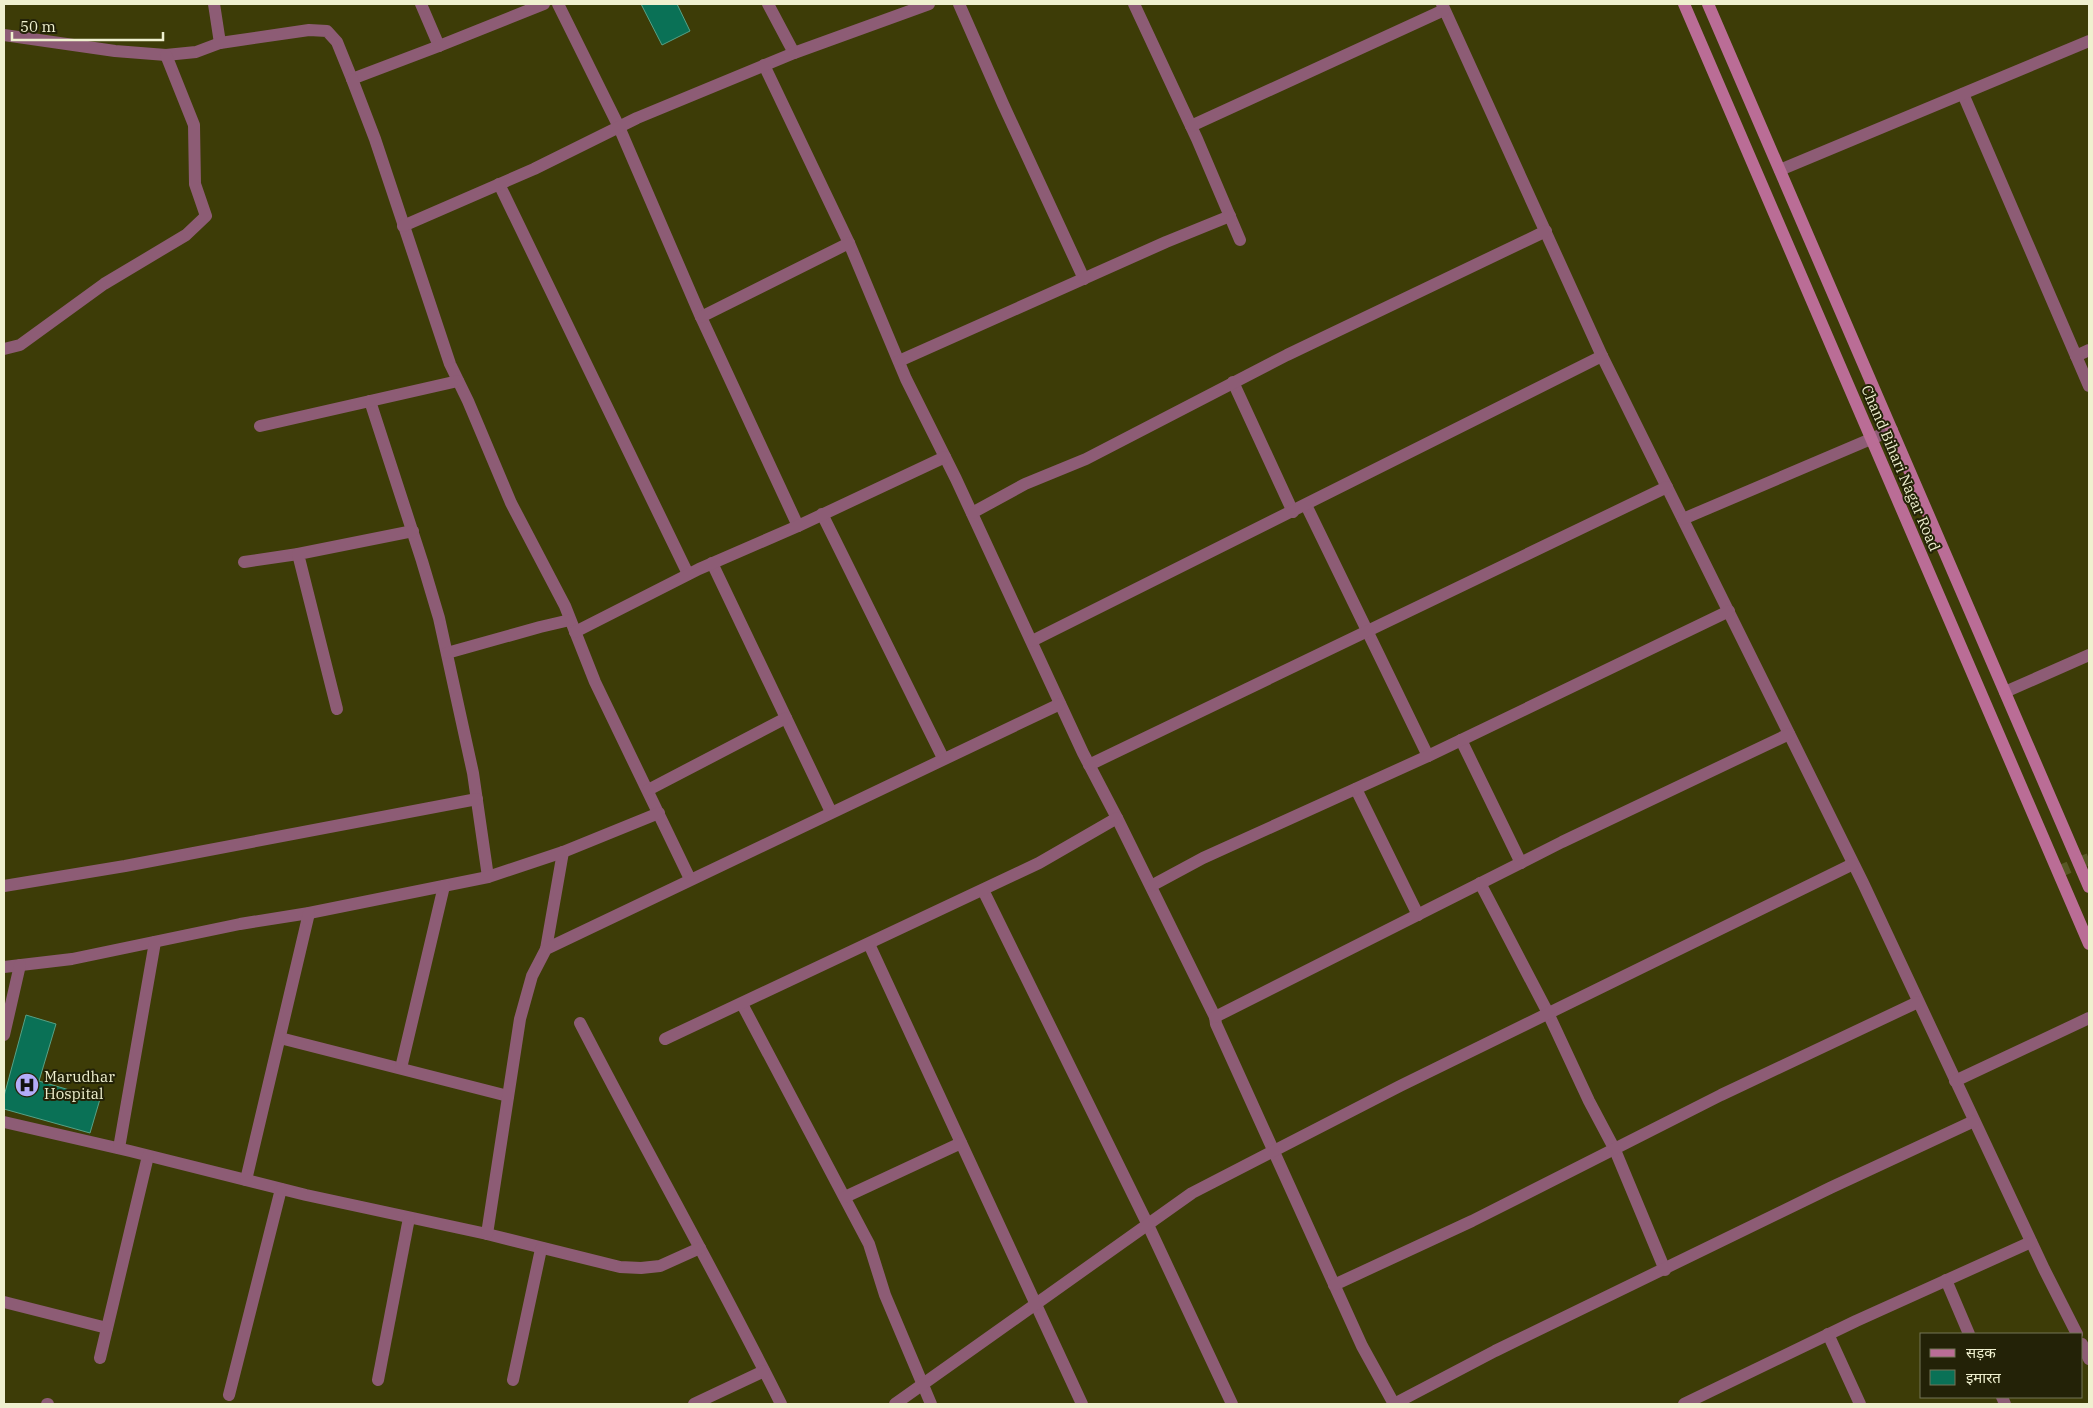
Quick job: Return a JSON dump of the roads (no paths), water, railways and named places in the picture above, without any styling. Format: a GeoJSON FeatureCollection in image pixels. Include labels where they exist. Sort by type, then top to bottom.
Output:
{"type":"FeatureCollection","features":[{"type":"Feature","properties":{"kind":"street"},"geometry":{"type":"LineString","coordinates":[[214,4],[220,43]]}},
{"type":"Feature","properties":{"kind":"street"},"geometry":{"type":"LineString","coordinates":[[421,4],[439,46]]}},
{"type":"Feature","properties":{"kind":"street"},"geometry":{"type":"LineString","coordinates":[[352,79],[544,4]]}},
{"type":"Feature","properties":{"kind":"street"},"geometry":{"type":"LineString","coordinates":[[558,4],[619,127],[701,316],[798,526]]}},
{"type":"Feature","properties":{"kind":"street"},"geometry":{"type":"LineString","coordinates":[[768,4],[794,53]]}},
{"type":"Feature","properties":{"kind":"street"},"geometry":{"type":"LineString","coordinates":[[403,226],[499,184],[636,118],[794,53],[929,4]]}},
{"type":"Feature","properties":{"kind":"street"},"geometry":{"type":"LineString","coordinates":[[959,4],[1084,279]]}},
{"type":"Feature","properties":{"kind":"street"},"geometry":{"type":"LineString","coordinates":[[1134,4],[1191,126],[1240,240]]}},
{"type":"Feature","properties":{"kind":"street","name":"Chand Bihari Nagar Road"},"geometry":{"type":"LineString","coordinates":[[1684,4],[2089,944]]}},
{"type":"Feature","properties":{"kind":"street","name":"Chand Bihari Nagar Road"},"geometry":{"type":"LineString","coordinates":[[1708,4],[2089,886]]}},
{"type":"Feature","properties":{"kind":"street"},"geometry":{"type":"LineString","coordinates":[[1191,126],[1443,7],[1602,356],[1853,864],[2031,1242],[2076,1333]]}},
{"type":"Feature","properties":{"kind":"street"},"geometry":{"type":"LineString","coordinates":[[4,35],[115,51],[166,55],[196,52],[220,43],[309,30],[327,31],[337,42],[375,139],[446,356],[512,502],[573,626],[595,682],[690,879]]}},
{"type":"Feature","properties":{"kind":"street"},"geometry":{"type":"LineString","coordinates":[[1760,179],[2089,41]]}},
{"type":"Feature","properties":{"kind":"street"},"geometry":{"type":"LineString","coordinates":[[4,349],[20,345],[104,284],[186,235],[206,216],[194,184],[194,125],[166,55]]}},
{"type":"Feature","properties":{"kind":"street"},"geometry":{"type":"LineString","coordinates":[[764,65],[849,243],[899,361],[1060,704],[1215,1017],[1216,1024],[1272,1151],[1362,1346],[1394,1404],[1495,1352],[1830,1188],[1974,1121]]}},
{"type":"Feature","properties":{"kind":"street"},"geometry":{"type":"LineString","coordinates":[[1963,94],[2089,386]]}},
{"type":"Feature","properties":{"kind":"street"},"geometry":{"type":"LineString","coordinates":[[499,184],[688,574]]}},
{"type":"Feature","properties":{"kind":"street"},"geometry":{"type":"LineString","coordinates":[[899,361],[1230,216]]}},
{"type":"Feature","properties":{"kind":"street"},"geometry":{"type":"LineString","coordinates":[[972,513],[1025,484],[1086,459],[1233,382],[1546,231]]}},
{"type":"Feature","properties":{"kind":"street"},"geometry":{"type":"LineString","coordinates":[[701,316],[849,243]]}},
{"type":"Feature","properties":{"kind":"street"},"geometry":{"type":"LineString","coordinates":[[2076,356],[2089,350]]}},
{"type":"Feature","properties":{"kind":"street"},"geometry":{"type":"LineString","coordinates":[[1032,641],[1602,356]]}},
{"type":"Feature","properties":{"kind":"street"},"geometry":{"type":"LineString","coordinates":[[260,426],[458,381]]}},
{"type":"Feature","properties":{"kind":"street"},"geometry":{"type":"LineString","coordinates":[[1233,382],[1293,512]]}},
{"type":"Feature","properties":{"kind":"street"},"geometry":{"type":"LineString","coordinates":[[370,401],[439,618],[473,773],[488,877]]}},
{"type":"Feature","properties":{"kind":"street"},"geometry":{"type":"LineString","coordinates":[[1683,519],[1892,430]]}},
{"type":"Feature","properties":{"kind":"street"},"geometry":{"type":"LineString","coordinates":[[447,653],[540,627],[573,626],[798,526],[945,457]]}},
{"type":"Feature","properties":{"kind":"street"},"geometry":{"type":"LineString","coordinates":[[1089,765],[1667,487]]}},
{"type":"Feature","properties":{"kind":"street"},"geometry":{"type":"LineString","coordinates":[[1306,505],[1428,756]]}},
{"type":"Feature","properties":{"kind":"street"},"geometry":{"type":"LineString","coordinates":[[822,514],[943,758]]}},
{"type":"Feature","properties":{"kind":"street"},"geometry":{"type":"LineString","coordinates":[[244,562],[298,554],[413,532]]}},
{"type":"Feature","properties":{"kind":"street"},"geometry":{"type":"LineString","coordinates":[[298,554],[337,709]]}},
{"type":"Feature","properties":{"kind":"street"},"geometry":{"type":"LineString","coordinates":[[712,563],[831,812]]}},
{"type":"Feature","properties":{"kind":"street"},"geometry":{"type":"LineString","coordinates":[[1151,886],[1203,858],[1428,756],[1729,611]]}},
{"type":"Feature","properties":{"kind":"street"},"geometry":{"type":"LineString","coordinates":[[2005,692],[2089,655]]}},
{"type":"Feature","properties":{"kind":"street"},"geometry":{"type":"LineString","coordinates":[[546,949],[943,758],[1060,704]]}},
{"type":"Feature","properties":{"kind":"street"},"geometry":{"type":"LineString","coordinates":[[648,790],[786,718]]}},
{"type":"Feature","properties":{"kind":"street"},"geometry":{"type":"LineString","coordinates":[[1215,1017],[1480,883],[1789,734]]}},
{"type":"Feature","properties":{"kind":"street"},"geometry":{"type":"LineString","coordinates":[[1461,740],[1521,863]]}},
{"type":"Feature","properties":{"kind":"street"},"geometry":{"type":"LineString","coordinates":[[1356,789],[1418,915]]}},
{"type":"Feature","properties":{"kind":"street"},"geometry":{"type":"LineString","coordinates":[[4,886],[124,866],[477,799]]}},
{"type":"Feature","properties":{"kind":"street"},"geometry":{"type":"LineString","coordinates":[[4,967],[72,959],[240,924],[309,913],[488,877],[562,852],[659,813]]}},
{"type":"Feature","properties":{"kind":"street"},"geometry":{"type":"LineString","coordinates":[[665,1039],[1039,863],[1117,818]]}},
{"type":"Feature","properties":{"kind":"street"},"geometry":{"type":"LineString","coordinates":[[487,1234],[520,1019],[532,976],[546,949],[562,852]]}},
{"type":"Feature","properties":{"kind":"street"},"geometry":{"type":"LineString","coordinates":[[895,1404],[1192,1193],[1400,1086],[1853,864]]}},
{"type":"Feature","properties":{"kind":"street"},"geometry":{"type":"LineString","coordinates":[[1480,883],[1548,1013],[1589,1101],[1615,1150],[1665,1270]]}},
{"type":"Feature","properties":{"kind":"street"},"geometry":{"type":"LineString","coordinates":[[401,1068],[444,886]]}},
{"type":"Feature","properties":{"kind":"street"},"geometry":{"type":"LineString","coordinates":[[983,890],[1148,1225],[1232,1404]]}},
{"type":"Feature","properties":{"kind":"street"},"geometry":{"type":"LineString","coordinates":[[246,1180],[309,913]]}},
{"type":"Feature","properties":{"kind":"street"},"geometry":{"type":"LineString","coordinates":[[119,1148],[155,942]]}},
{"type":"Feature","properties":{"kind":"street"},"geometry":{"type":"LineString","coordinates":[[868,944],[1082,1404]]}},
{"type":"Feature","properties":{"kind":"street"},"geometry":{"type":"LineString","coordinates":[[4,1035],[20,965]]}},
{"type":"Feature","properties":{"kind":"street"},"geometry":{"type":"LineString","coordinates":[[1334,1285],[1472,1221],[1721,1095],[1918,1002]]}},
{"type":"Feature","properties":{"kind":"street"},"geometry":{"type":"LineString","coordinates":[[742,1004],[869,1244],[885,1295],[931,1404]]}},
{"type":"Feature","properties":{"kind":"street"},"geometry":{"type":"LineString","coordinates":[[1955,1081],[2089,1018]]}},
{"type":"Feature","properties":{"kind":"street"},"geometry":{"type":"LineString","coordinates":[[580,1023],[781,1404]]}},
{"type":"Feature","properties":{"kind":"street"},"geometry":{"type":"LineString","coordinates":[[280,1038],[508,1096]]}},
{"type":"Feature","properties":{"kind":"street"},"geometry":{"type":"LineString","coordinates":[[4,1122],[119,1148],[280,1189],[487,1234],[541,1249],[620,1267],[641,1268],[660,1266],[700,1248]]}},
{"type":"Feature","properties":{"kind":"street"},"geometry":{"type":"LineString","coordinates":[[845,1197],[961,1143]]}},
{"type":"Feature","properties":{"kind":"street"},"geometry":{"type":"LineString","coordinates":[[100,1358],[148,1156]]}},
{"type":"Feature","properties":{"kind":"street"},"geometry":{"type":"LineString","coordinates":[[229,1395],[280,1189]]}},
{"type":"Feature","properties":{"kind":"street"},"geometry":{"type":"LineString","coordinates":[[378,1380],[409,1218]]}},
{"type":"Feature","properties":{"kind":"street"},"geometry":{"type":"LineString","coordinates":[[1684,1404],[1707,1399],[1828,1334],[2031,1242]]}},
{"type":"Feature","properties":{"kind":"street"},"geometry":{"type":"LineString","coordinates":[[513,1380],[541,1249]]}},
{"type":"Feature","properties":{"kind":"street"},"geometry":{"type":"LineString","coordinates":[[1946,1280],[1969,1333]]}},
{"type":"Feature","properties":{"kind":"street"},"geometry":{"type":"LineString","coordinates":[[4,1302],[107,1328]]}},
{"type":"Feature","properties":{"kind":"street"},"geometry":{"type":"LineString","coordinates":[[1828,1334],[1860,1404]]}},
{"type":"Feature","properties":{"kind":"street"},"geometry":{"type":"LineString","coordinates":[[2083,1346],[2089,1359]]}},
{"type":"Feature","properties":{"kind":"street"},"geometry":{"type":"LineString","coordinates":[[694,1404],[764,1371]]}},
{"type":"Feature","properties":{"kind":"tunnel"},"geometry":{"type":"LineString","coordinates":[[2079,863],[2089,859]]}},
{"type":"Feature","properties":{"kind":"tunnel"},"geometry":{"type":"LineString","coordinates":[[2058,872],[2079,863]]}},
{"type":"Feature","properties":{"kind":"place","name":"Marudhar Hospital"},"geometry":{"type":"Point","coordinates":[27,1085]}}]}
